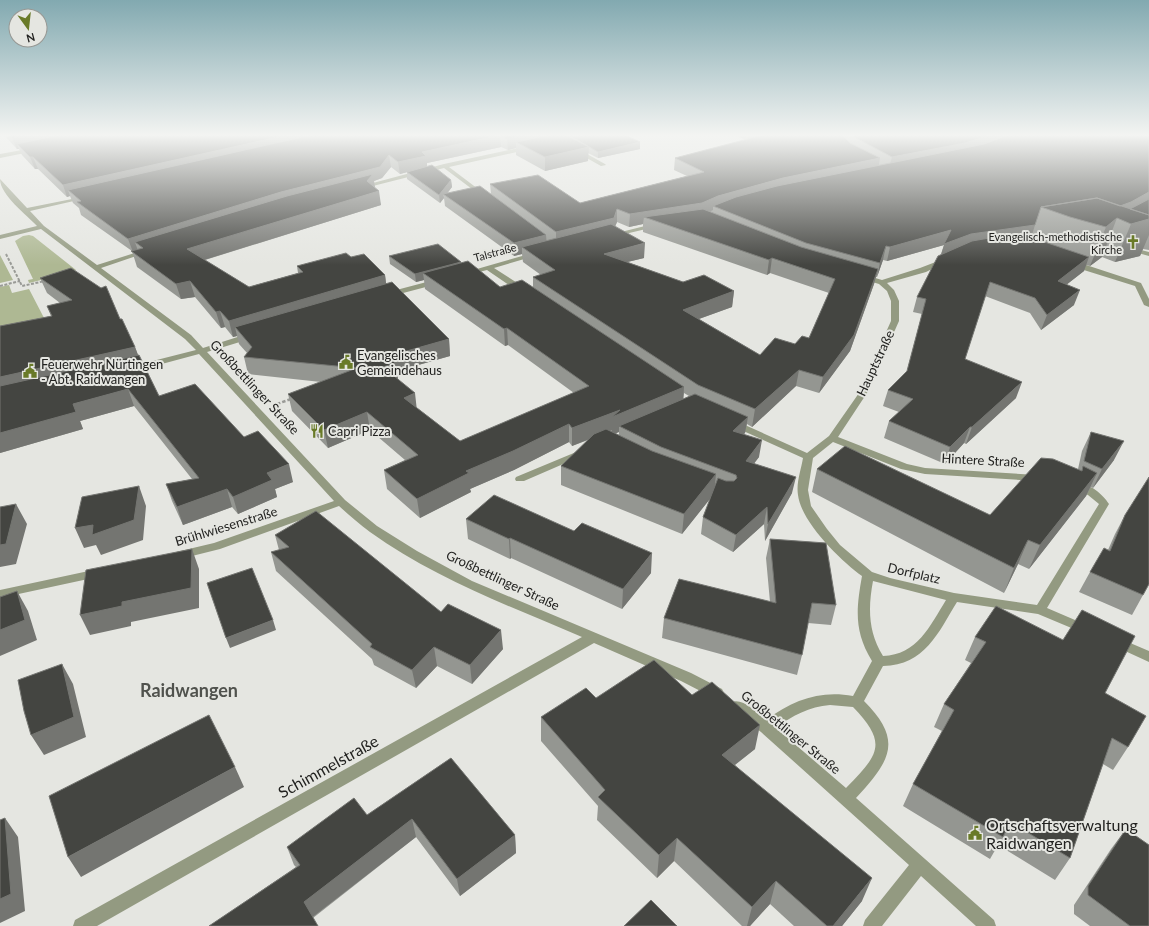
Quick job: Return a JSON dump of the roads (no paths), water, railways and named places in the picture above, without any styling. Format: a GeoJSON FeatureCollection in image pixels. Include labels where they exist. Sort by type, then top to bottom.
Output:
{"type":"FeatureCollection","features":[{"type":"Feature","properties":{"kind":"street"},"geometry":{"type":"LineString","coordinates":[[351,190],[397,178]]}},
{"type":"Feature","properties":{"kind":"street"},"geometry":{"type":"LineString","coordinates":[[460,178],[487,198]]}},
{"type":"Feature","properties":{"kind":"street","name":"Großbettlinger Straße"},"geometry":{"type":"LineString","coordinates":[[0,181],[9,194],[42,227],[188,336],[341,502],[373,529],[413,554],[468,584],[713,690],[766,728],[988,926]]}},
{"type":"Feature","properties":{"kind":"street"},"geometry":{"type":"LineString","coordinates":[[26,210],[94,194]]}},
{"type":"Feature","properties":{"kind":"street"},"geometry":{"type":"LineString","coordinates":[[608,236],[666,224]]}},
{"type":"Feature","properties":{"kind":"street"},"geometry":{"type":"LineString","coordinates":[[0,237],[42,227]]}},
{"type":"Feature","properties":{"kind":"street"},"geometry":{"type":"LineString","coordinates":[[1120,245],[1149,254]]}},
{"type":"Feature","properties":{"kind":"street"},"geometry":{"type":"LineString","coordinates":[[97,267],[155,248]]}},
{"type":"Feature","properties":{"kind":"street","name":"Talstraße"},"geometry":{"type":"LineString","coordinates":[[458,275],[540,253]]}},
{"type":"Feature","properties":{"kind":"street"},"geometry":{"type":"LineString","coordinates":[[852,274],[882,282],[923,270],[953,256]]}},
{"type":"Feature","properties":{"kind":"street"},"geometry":{"type":"LineString","coordinates":[[1068,262],[1138,285],[1148,305]]}},
{"type":"Feature","properties":{"kind":"street"},"geometry":{"type":"LineString","coordinates":[[488,267],[532,297]]}},
{"type":"Feature","properties":{"kind":"street"},"geometry":{"type":"LineString","coordinates":[[382,296],[442,279]]}},
{"type":"Feature","properties":{"kind":"street","name":"Hauptstraße"},"geometry":{"type":"LineString","coordinates":[[808,457],[832,438],[863,392],[895,321],[896,300],[890,290],[882,282]]}},
{"type":"Feature","properties":{"kind":"street"},"geometry":{"type":"LineString","coordinates":[[123,371],[202,351],[261,333]]}},
{"type":"Feature","properties":{"kind":"street"},"geometry":{"type":"LineString","coordinates":[[722,418],[808,457],[802,489],[804,500],[819,527],[831,543],[853,564],[868,575],[862,610],[865,636],[879,661]]}},
{"type":"Feature","properties":{"kind":"street","name":"Hintere Straße"},"geometry":{"type":"LineString","coordinates":[[832,438],[888,462],[925,471],[1027,477],[1049,480]]}},
{"type":"Feature","properties":{"kind":"street"},"geometry":{"type":"LineString","coordinates":[[520,479],[593,448]]}},
{"type":"Feature","properties":{"kind":"street"},"geometry":{"type":"LineString","coordinates":[[1040,610],[1104,504],[1098,496],[1085,488],[1064,483]]}},
{"type":"Feature","properties":{"kind":"street","name":"Brühlwiesenstraße"},"geometry":{"type":"LineString","coordinates":[[170,557],[216,546],[341,502]]}},
{"type":"Feature","properties":{"kind":"street"},"geometry":{"type":"LineString","coordinates":[[0,594],[108,571]]}},
{"type":"Feature","properties":{"kind":"street","name":"Dorfplatz"},"geometry":{"type":"LineString","coordinates":[[868,575],[889,582],[954,597],[1040,610],[1099,634],[1149,657]]}},
{"type":"Feature","properties":{"kind":"street"},"geometry":{"type":"LineString","coordinates":[[879,661],[901,659],[915,652],[924,642],[954,597]]}},
{"type":"Feature","properties":{"kind":"street","name":"Schimmelstraße"},"geometry":{"type":"LineString","coordinates":[[81,926],[593,637]]}},
{"type":"Feature","properties":{"kind":"street"},"geometry":{"type":"LineString","coordinates":[[857,702],[879,661]]}},
{"type":"Feature","properties":{"kind":"street"},"geometry":{"type":"LineString","coordinates":[[766,728],[787,711],[807,703],[823,699],[843,699],[857,702],[868,712],[877,724],[884,747],[880,760],[846,798]]}},
{"type":"Feature","properties":{"kind":"street"},"geometry":{"type":"LineString","coordinates":[[871,926],[920,864]]}},
{"type":"Feature","properties":{"kind":"place","name":"Evangelisch-methodistische Kirche"},"geometry":{"type":"Point","coordinates":[1133,242]}},
{"type":"Feature","properties":{"kind":"place","name":"Evangelisches Gemeindehaus"},"geometry":{"type":"Point","coordinates":[346,362]}},
{"type":"Feature","properties":{"kind":"place","name":"Feuerwehr Nürtingen - Abt. Raidwangen"},"geometry":{"type":"Point","coordinates":[30,371]}},
{"type":"Feature","properties":{"kind":"place","name":"Capri Pizza"},"geometry":{"type":"Point","coordinates":[317,431]}},
{"type":"Feature","properties":{"kind":"place","name":"Ortschaftsverwaltung Raidwangen"},"geometry":{"type":"Point","coordinates":[975,833]}},
{"type":"Feature","properties":{"kind":"district","name":"Raidwangen"},"geometry":{"type":"Point","coordinates":[189,690]}}]}
